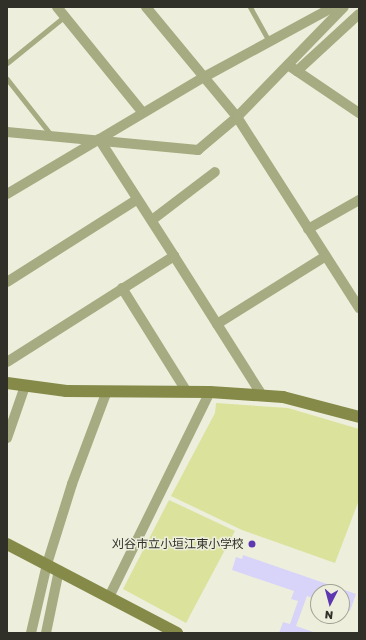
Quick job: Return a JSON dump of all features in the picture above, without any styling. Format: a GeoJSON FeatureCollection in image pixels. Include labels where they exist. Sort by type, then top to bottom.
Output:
{"type":"FeatureCollection","features":[{"type":"Feature","properties":{"kind":"street"},"geometry":{"type":"LineString","coordinates":[[57,7],[143,113]]}},
{"type":"Feature","properties":{"kind":"street"},"geometry":{"type":"LineString","coordinates":[[146,7],[206,76],[237,117],[359,308]]}},
{"type":"Feature","properties":{"kind":"street"},"geometry":{"type":"LineString","coordinates":[[7,194],[206,76],[334,7]]}},
{"type":"Feature","properties":{"kind":"street"},"geometry":{"type":"LineString","coordinates":[[7,132],[99,139],[198,150],[237,117],[344,7]]}},
{"type":"Feature","properties":{"kind":"street"},"geometry":{"type":"LineString","coordinates":[[297,71],[359,14]]}},
{"type":"Feature","properties":{"kind":"street"},"geometry":{"type":"LineString","coordinates":[[288,65],[359,113]]}},
{"type":"Feature","properties":{"kind":"street"},"geometry":{"type":"LineString","coordinates":[[99,139],[136,200],[152,220],[262,395]]}},
{"type":"Feature","properties":{"kind":"street"},"geometry":{"type":"LineString","coordinates":[[152,220],[215,172]]}},
{"type":"Feature","properties":{"kind":"street"},"geometry":{"type":"LineString","coordinates":[[7,282],[136,200]]}},
{"type":"Feature","properties":{"kind":"street"},"geometry":{"type":"LineString","coordinates":[[308,229],[359,200]]}},
{"type":"Feature","properties":{"kind":"street"},"geometry":{"type":"LineString","coordinates":[[7,362],[174,256]]}},
{"type":"Feature","properties":{"kind":"street"},"geometry":{"type":"LineString","coordinates":[[217,324],[326,256]]}},
{"type":"Feature","properties":{"kind":"street"},"geometry":{"type":"LineString","coordinates":[[122,288],[187,392]]}},
{"type":"Feature","properties":{"kind":"street"},"geometry":{"type":"LineString","coordinates":[[7,383],[25,386],[107,392],[210,392],[283,397],[359,417]]}},
{"type":"Feature","properties":{"kind":"street"},"geometry":{"type":"LineString","coordinates":[[7,438],[25,386]]}},
{"type":"Feature","properties":{"kind":"street"},"geometry":{"type":"LineString","coordinates":[[30,633],[47,564],[107,392]]}},
{"type":"Feature","properties":{"kind":"street"},"geometry":{"type":"LineString","coordinates":[[109,597],[210,392]]}},
{"type":"Feature","properties":{"kind":"street"},"geometry":{"type":"LineString","coordinates":[[7,544],[177,633]]}},
{"type":"Feature","properties":{"kind":"street"},"geometry":{"type":"LineString","coordinates":[[46,633],[59,570]]}},
{"type":"Feature","properties":{"kind":"lane"},"geometry":{"type":"LineString","coordinates":[[250,7],[269,41]]}},
{"type":"Feature","properties":{"kind":"lane"},"geometry":{"type":"LineString","coordinates":[[7,63],[64,16]]}},
{"type":"Feature","properties":{"kind":"lane"},"geometry":{"type":"LineString","coordinates":[[7,79],[50,135]]}},
{"type":"Feature","properties":{"kind":"green space"},"geometry":{"type":"Polygon","coordinates":[[[216,403],[288,408],[359,429],[359,500],[335,563],[242,530],[171,496],[215,413],[216,403]]]}},
{"type":"Feature","properties":{"kind":"green space"},"geometry":{"type":"Polygon","coordinates":[[[169,500],[235,531],[186,623],[123,589],[169,500]]]}},
{"type":"Feature","properties":{"kind":"building"},"geometry":{"type":"Polygon","coordinates":[[[243,555],[327,584],[310,584],[310,597],[307,596],[296,626],[316,633],[279,633],[283,622],[290,624],[298,601],[291,599],[294,591],[232,570],[236,557],[242,559],[243,555]]]}},
{"type":"Feature","properties":{"kind":"building"},"geometry":{"type":"Polygon","coordinates":[[[350,592],[356,594],[350,611],[350,592]]]}},
{"type":"Feature","properties":{"kind":"place","name":"刈谷市立小垣江東小学校"},"geometry":{"type":"Point","coordinates":[252,544]}}]}
